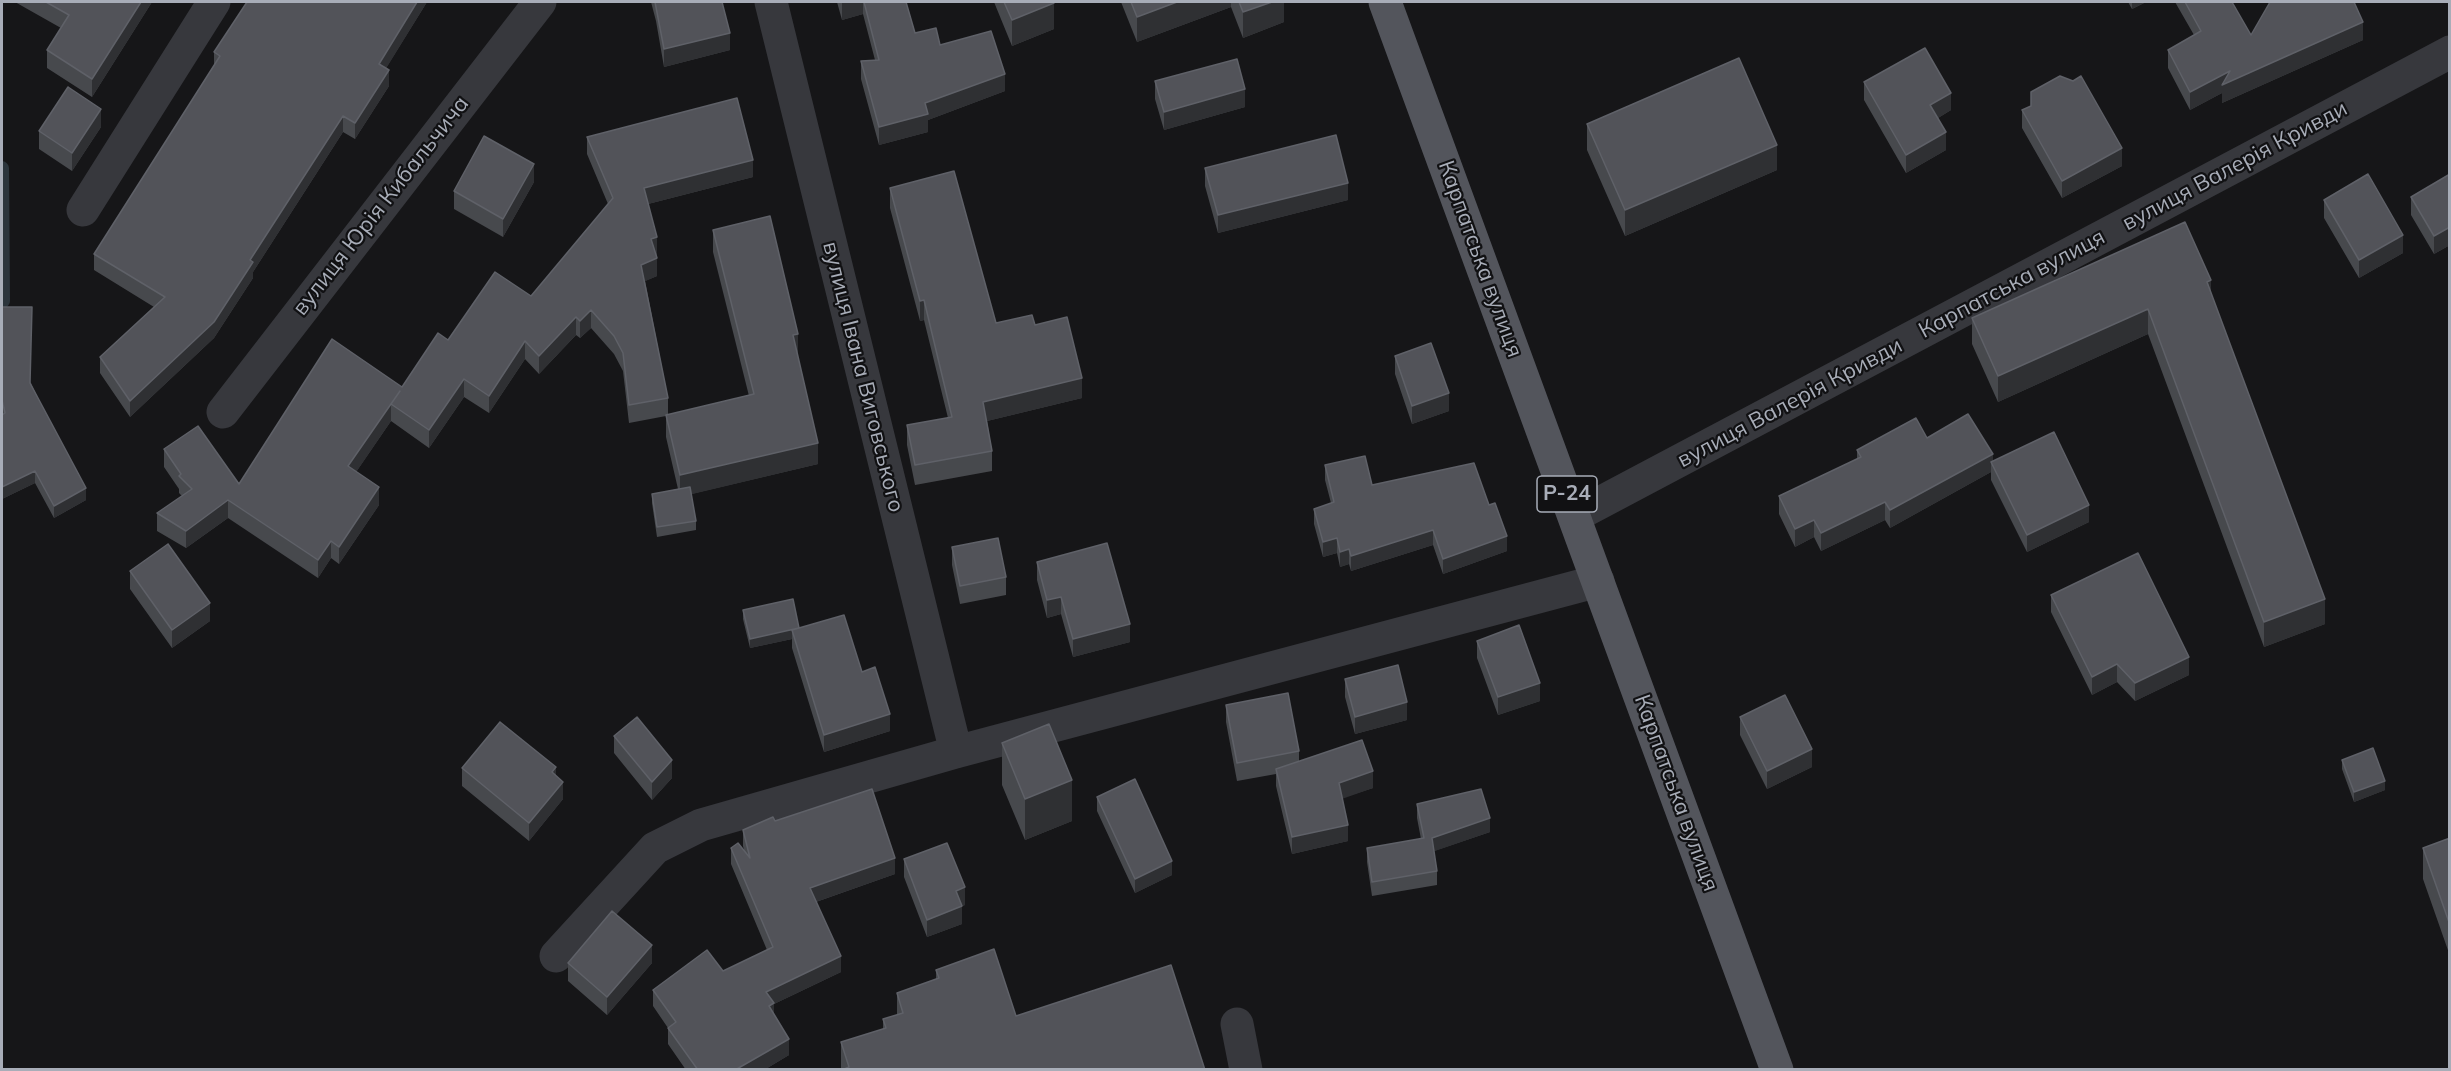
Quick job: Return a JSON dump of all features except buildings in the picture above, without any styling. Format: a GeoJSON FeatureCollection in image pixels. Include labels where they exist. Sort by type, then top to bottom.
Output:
{"type":"FeatureCollection","features":[{"type":"Feature","properties":{"kind":"main road","name":"Карпатська вулиця"},"geometry":{"type":"LineString","coordinates":[[1385,2],[1777,1070]]}},
{"type":"Feature","properties":{"kind":"street"},"geometry":{"type":"LineString","coordinates":[[83,210],[214,2]]}},
{"type":"Feature","properties":{"kind":"street","name":"вулиця Юрія Кибальчича"},"geometry":{"type":"LineString","coordinates":[[223,412],[540,2]]}},
{"type":"Feature","properties":{"kind":"street","name":"вулиця Івана Виговського"},"geometry":{"type":"LineString","coordinates":[[771,2],[956,753]]}},
{"type":"Feature","properties":{"kind":"street","name":"вулиця Валерія Кривди"},"geometry":{"type":"LineString","coordinates":[[1575,516],[2450,52]]}},
{"type":"Feature","properties":{"kind":"street"},"geometry":{"type":"LineString","coordinates":[[556,956],[655,848],[701,825],[956,753],[1598,581]]}},
{"type":"Feature","properties":{"kind":"street"},"geometry":{"type":"LineString","coordinates":[[1237,1023],[1246,1070]]}},
{"type":"Feature","properties":{"kind":"waterway"},"geometry":{"type":"LineString","coordinates":[[2,167],[4,301],[2,304]]}}]}
